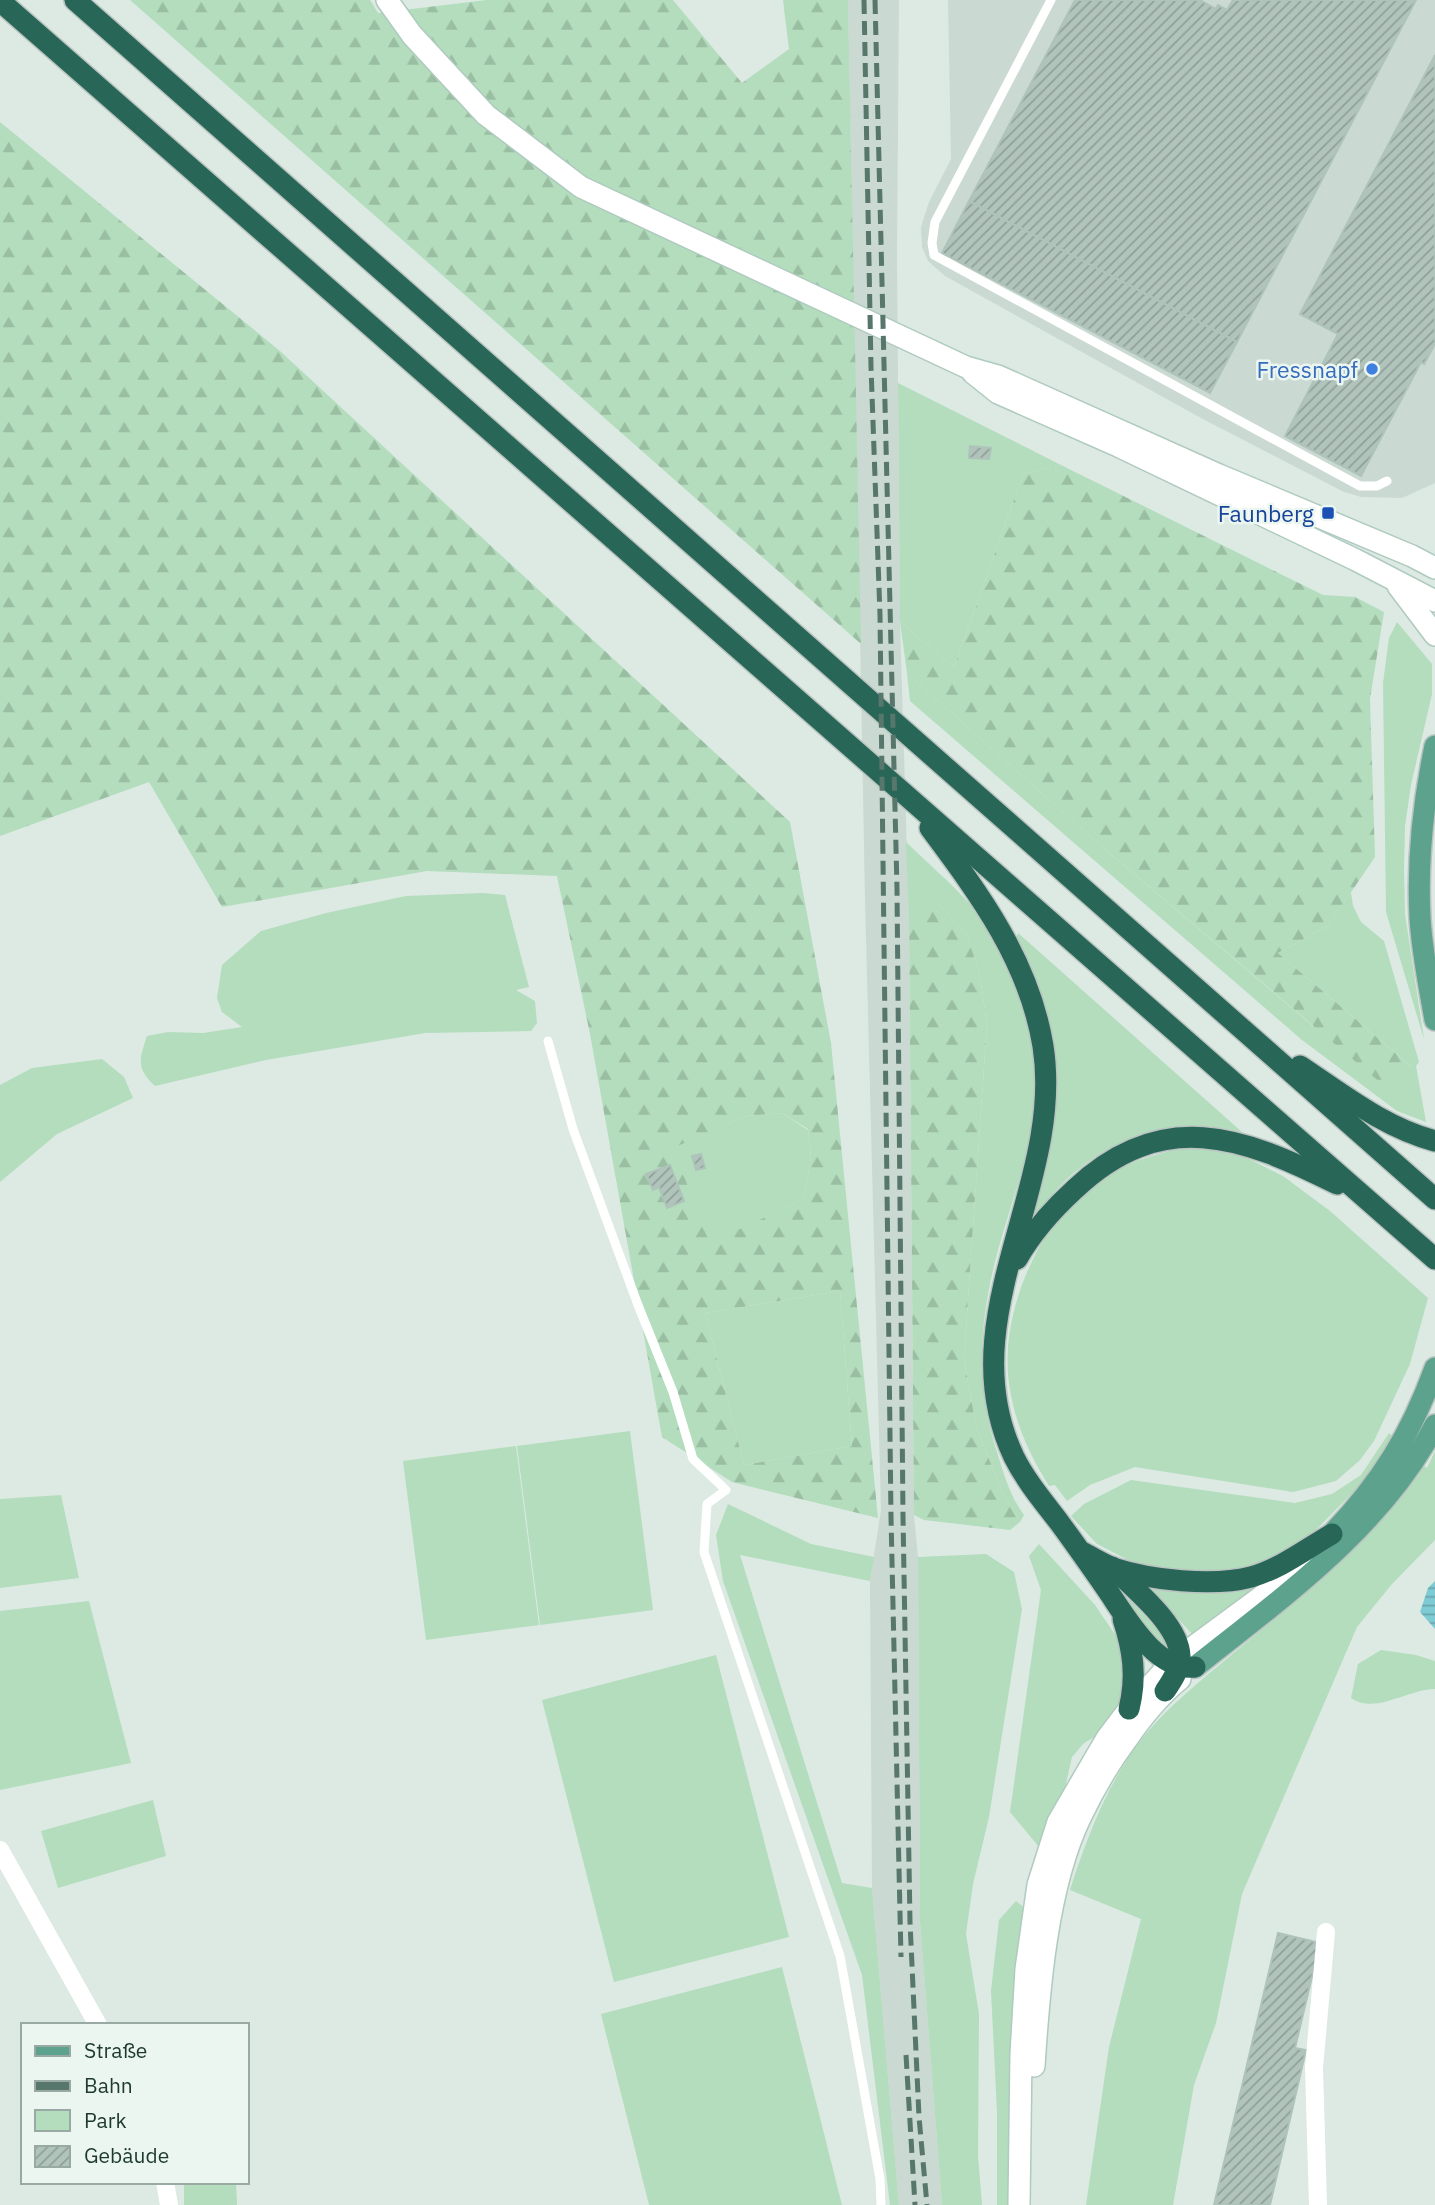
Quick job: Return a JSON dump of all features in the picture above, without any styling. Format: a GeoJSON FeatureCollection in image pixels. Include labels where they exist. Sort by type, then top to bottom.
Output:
{"type":"FeatureCollection","features":[{"type":"Feature","properties":{"kind":"highway"},"geometry":{"type":"LineString","coordinates":[[75,0],[1435,1199]]}},
{"type":"Feature","properties":{"kind":"highway"},"geometry":{"type":"LineString","coordinates":[[0,1],[1435,1259]]}},
{"type":"Feature","properties":{"kind":"highway"},"geometry":{"type":"LineString","coordinates":[[905,795],[978,895],[1005,938],[1017,960],[1033,1003],[1043,1048],[1043,1114],[998,1308],[993,1341],[993,1370],[1004,1428],[1013,1455],[1025,1476],[1121,1610],[1151,1648],[1181,1664]]}},
{"type":"Feature","properties":{"kind":"highway"},"geometry":{"type":"LineString","coordinates":[[1237,1025],[1379,1119],[1406,1133],[1435,1141]]}},
{"type":"Feature","properties":{"kind":"highway"},"geometry":{"type":"LineString","coordinates":[[1005,1278],[1043,1219],[1088,1177],[1122,1153],[1161,1138],[1203,1137],[1262,1151],[1296,1163],[1368,1200]]}},
{"type":"Feature","properties":{"kind":"highway"},"geometry":{"type":"LineString","coordinates":[[1082,1553],[1112,1567],[1177,1580],[1220,1581],[1251,1577],[1276,1567],[1332,1534]]}},
{"type":"Feature","properties":{"kind":"highway"},"geometry":{"type":"LineString","coordinates":[[1112,1567],[1155,1610],[1170,1629],[1178,1645],[1181,1664],[1165,1691]]}},
{"type":"Feature","properties":{"kind":"highway"},"geometry":{"type":"LineString","coordinates":[[1121,1610],[1134,1664],[1129,1709]]}},
{"type":"Feature","properties":{"kind":"main road"},"geometry":{"type":"LineString","coordinates":[[387,0],[411,35],[486,115],[580,187],[966,367],[998,376],[1231,481],[1435,568]]}},
{"type":"Feature","properties":{"kind":"main road"},"geometry":{"type":"LineString","coordinates":[[966,367],[998,393],[1118,446],[1435,601]]}},
{"type":"Feature","properties":{"kind":"main road"},"geometry":{"type":"LineString","coordinates":[[1412,556],[1435,555]]}},
{"type":"Feature","properties":{"kind":"main road"},"geometry":{"type":"LineString","coordinates":[[1390,577],[1435,635]]}},
{"type":"Feature","properties":{"kind":"main road"},"geometry":{"type":"LineString","coordinates":[[1435,746],[1422,815],[1419,876],[1422,933],[1435,1020]]}},
{"type":"Feature","properties":{"kind":"main road"},"geometry":{"type":"LineString","coordinates":[[1181,1664],[1280,1600],[1376,1510],[1409,1452],[1435,1368]]}},
{"type":"Feature","properties":{"kind":"main road"},"geometry":{"type":"LineString","coordinates":[[1019,2205],[1021,2054],[1026,1969],[1038,1885],[1058,1822],[1107,1738],[1129,1709],[1332,1534],[1377,1482],[1435,1425]]}},
{"type":"Feature","properties":{"kind":"main road"},"geometry":{"type":"LineString","coordinates":[[1029,2205],[1035,2050],[1046,1951],[1062,1870],[1080,1818],[1108,1765],[1165,1691]]}},
{"type":"Feature","properties":{"kind":"street"},"geometry":{"type":"LineString","coordinates":[[0,1850],[98,2023]]}},
{"type":"Feature","properties":{"kind":"street"},"geometry":{"type":"LineString","coordinates":[[1318,2205],[1314,2068],[1326,1932]]}},
{"type":"Feature","properties":{"kind":"street"},"geometry":{"type":"LineString","coordinates":[[165,2184],[169,2205]]}},
{"type":"Feature","properties":{"kind":"lane"},"geometry":{"type":"LineString","coordinates":[[1051,0],[935,222],[932,243],[934,255],[1360,486],[1377,486],[1387,481]]}},
{"type":"Feature","properties":{"kind":"lane"},"geometry":{"type":"LineString","coordinates":[[548,1041],[573,1129],[673,1392],[693,1459],[726,1490],[706,1504],[704,1552],[840,1956],[880,2179],[881,2205]]}},
{"type":"Feature","properties":{"kind":"shaded area"},"geometry":{"type":"Polygon","coordinates":[[[848,0],[899,0],[897,258],[900,622],[909,921],[920,1921],[942,2205],[899,2205],[872,1888],[870,1581],[881,1510],[865,899],[848,0]]]}},
{"type":"Feature","properties":{"kind":"shaded area"},"geometry":{"type":"Polygon","coordinates":[[[948,0],[1435,0],[1435,483],[1402,498],[1361,497],[1344,492],[1201,418],[945,276],[928,261],[922,247],[921,227],[929,202],[951,159],[948,0]]]}},
{"type":"Feature","properties":{"kind":"green space"},"geometry":{"type":"Polygon","coordinates":[[[130,0],[370,0],[378,13],[487,0],[673,0],[742,83],[789,49],[783,0],[848,0],[861,644],[130,0]]]}},
{"type":"Feature","properties":{"kind":"green space"},"geometry":{"type":"Polygon","coordinates":[[[0,122],[280,351],[790,822],[831,1043],[878,1518],[732,1482],[662,1437],[590,1034],[557,876],[427,871],[222,907],[149,782],[0,836],[0,122]],[[782,1113],[746,1116],[673,1148],[710,1243],[804,1199],[811,1156],[808,1129],[782,1113]],[[840,1291],[705,1313],[744,1465],[852,1446],[840,1291]]]}},
{"type":"Feature","properties":{"kind":"green space"},"geometry":{"type":"Polygon","coordinates":[[[898,383],[1061,465],[1023,474],[954,667],[900,622],[898,383]]]}},
{"type":"Feature","properties":{"kind":"green space"},"geometry":{"type":"Polygon","coordinates":[[[1061,465],[1323,595],[1355,597],[1384,612],[1370,699],[1375,857],[1328,926],[1278,953],[1413,1068],[1382,1084],[1100,845],[907,673],[900,622],[954,667],[1023,474],[1061,465]]]}},
{"type":"Feature","properties":{"kind":"green space"},"geometry":{"type":"Polygon","coordinates":[[[1397,622],[1432,664],[1432,694],[1411,785],[1405,826],[1404,868],[1405,914],[1424,1039],[1386,912],[1383,683],[1389,638],[1397,622]]]}},
{"type":"Feature","properties":{"kind":"green space"},"geometry":{"type":"Polygon","coordinates":[[[907,673],[1100,845],[1313,1026],[1412,1067],[1278,953],[1328,926],[1351,892],[1353,906],[1361,922],[1384,941],[1419,1062],[1416,1066],[1426,1122],[1397,1111],[1302,1040],[910,701],[907,673]]]}},
{"type":"Feature","properties":{"kind":"green space"},"geometry":{"type":"Polygon","coordinates":[[[906,842],[963,897],[1000,943],[1017,979],[1032,1034],[1037,1071],[1033,1125],[991,1280],[982,1366],[989,1423],[1008,1485],[1024,1515],[1020,1522],[1001,1489],[976,1426],[964,1359],[987,1023],[979,971],[966,933],[937,903],[909,921],[906,842]]]}},
{"type":"Feature","properties":{"kind":"green space"},"geometry":{"type":"Polygon","coordinates":[[[483,893],[505,895],[529,987],[516,990],[535,1001],[537,1023],[531,1031],[425,1033],[266,1060],[155,1086],[142,1069],[141,1058],[147,1036],[168,1032],[203,1033],[242,1027],[222,1012],[217,998],[222,965],[261,931],[326,913],[406,896],[483,893]]]}},
{"type":"Feature","properties":{"kind":"green space"},"geometry":{"type":"Polygon","coordinates":[[[936,902],[966,933],[979,971],[987,1023],[964,1359],[976,1426],[1001,1489],[1020,1522],[1010,1530],[924,1520],[914,1515],[909,921],[936,902]]]}},
{"type":"Feature","properties":{"kind":"green space"},"geometry":{"type":"Polygon","coordinates":[[[1018,933],[1242,1132],[1194,1126],[1171,1128],[1127,1140],[1086,1163],[1067,1179],[1031,1220],[1052,1110],[1054,1050],[1043,1005],[1016,941],[1018,933]]]}},
{"type":"Feature","properties":{"kind":"green space"},"geometry":{"type":"Polygon","coordinates":[[[102,1059],[124,1077],[133,1098],[57,1134],[0,1182],[0,1085],[32,1068],[102,1059]]]}},
{"type":"Feature","properties":{"kind":"green space"},"geometry":{"type":"Polygon","coordinates":[[[782,1113],[808,1130],[811,1156],[804,1199],[710,1244],[672,1148],[746,1116],[782,1113]]]}},
{"type":"Feature","properties":{"kind":"green space"},"geometry":{"type":"Polygon","coordinates":[[[1191,1146],[1245,1157],[1283,1176],[1330,1211],[1428,1298],[1410,1364],[1374,1441],[1360,1460],[1336,1481],[1293,1492],[1135,1467],[1090,1485],[1067,1501],[1055,1485],[1049,1486],[1035,1462],[1023,1437],[1011,1397],[1008,1358],[1010,1333],[1024,1281],[1048,1233],[1063,1212],[1092,1184],[1132,1163],[1191,1146]]]}},
{"type":"Feature","properties":{"kind":"green space"},"geometry":{"type":"Polygon","coordinates":[[[840,1291],[852,1446],[744,1465],[705,1313],[840,1291]]]}},
{"type":"Feature","properties":{"kind":"green space"},"geometry":{"type":"Polygon","coordinates":[[[630,1431],[653,1610],[540,1625],[517,1446],[630,1431]]]}},
{"type":"Feature","properties":{"kind":"green space"},"geometry":{"type":"Polygon","coordinates":[[[1389,1433],[1392,1436],[1364,1481],[1309,1537],[1270,1561],[1233,1571],[1163,1572],[1130,1561],[1097,1544],[1071,1516],[1084,1504],[1131,1480],[1295,1503],[1332,1494],[1361,1475],[1389,1433]]]}},
{"type":"Feature","properties":{"kind":"green space"},"geometry":{"type":"Polygon","coordinates":[[[516,1446],[539,1625],[426,1640],[403,1461],[516,1446]]]}},
{"type":"Feature","properties":{"kind":"green space"},"geometry":{"type":"Polygon","coordinates":[[[1435,1451],[1435,1540],[1392,1584],[1357,1627],[1242,1894],[1216,2023],[1194,2085],[1173,2205],[1086,2205],[1109,2047],[1141,1919],[1070,1890],[1100,1809],[1131,1753],[1154,1725],[1185,1694],[1359,1544],[1382,1519],[1423,1465],[1427,1468],[1435,1451]]]}},
{"type":"Feature","properties":{"kind":"green space"},"geometry":{"type":"Polygon","coordinates":[[[61,1495],[79,1578],[0,1588],[0,1499],[61,1495]]]}},
{"type":"Feature","properties":{"kind":"green space"},"geometry":{"type":"Polygon","coordinates":[[[728,1504],[811,1544],[874,1557],[870,1581],[740,1555],[842,1883],[872,1888],[899,2205],[890,2205],[862,1975],[723,1581],[716,1535],[728,1504]]]}},
{"type":"Feature","properties":{"kind":"green space"},"geometry":{"type":"Polygon","coordinates":[[[1039,1544],[1095,1605],[1120,1642],[1124,1671],[1119,1704],[1098,1735],[1084,1743],[1072,1757],[1065,1788],[1039,1847],[1010,1812],[1041,1590],[1029,1556],[1039,1544]]]}},
{"type":"Feature","properties":{"kind":"green space"},"geometry":{"type":"Polygon","coordinates":[[[986,1554],[1014,1572],[1022,1609],[989,1817],[973,1884],[966,1934],[979,2014],[978,2156],[982,2205],[942,2205],[920,1921],[918,1557],[986,1554]]]}},
{"type":"Feature","properties":{"kind":"green space"},"geometry":{"type":"Polygon","coordinates":[[[1283,1573],[1193,1635],[1140,1578],[1283,1573]]]}},
{"type":"Feature","properties":{"kind":"green space"},"geometry":{"type":"Polygon","coordinates":[[[1129,1599],[1162,1635],[1168,1648],[1165,1653],[1155,1644],[1127,1601],[1129,1599]]]}},
{"type":"Feature","properties":{"kind":"green space"},"geometry":{"type":"Polygon","coordinates":[[[89,1601],[131,1763],[0,1790],[0,1611],[89,1601]]]}},
{"type":"Feature","properties":{"kind":"green space"},"geometry":{"type":"Polygon","coordinates":[[[1381,1650],[1435,1661],[1435,1689],[1381,1703],[1370,1704],[1351,1698],[1358,1664],[1381,1650]]]}},
{"type":"Feature","properties":{"kind":"green space"},"geometry":{"type":"Polygon","coordinates":[[[716,1655],[789,1937],[614,1982],[542,1700],[716,1655]]]}},
{"type":"Feature","properties":{"kind":"green space"},"geometry":{"type":"Polygon","coordinates":[[[153,1800],[166,1856],[58,1888],[41,1831],[153,1800]]]}},
{"type":"Feature","properties":{"kind":"green space"},"geometry":{"type":"Polygon","coordinates":[[[1016,1901],[1026,1909],[1010,2099],[1010,2205],[997,2205],[997,2112],[991,1991],[999,1920],[1016,1901]]]}},
{"type":"Feature","properties":{"kind":"green space"},"geometry":{"type":"Polygon","coordinates":[[[782,1967],[842,2205],[649,2205],[601,2014],[782,1967]]]}},
{"type":"Feature","properties":{"kind":"green space"},"geometry":{"type":"Polygon","coordinates":[[[184,2184],[236,2184],[237,2205],[184,2205],[184,2184]]]}},
{"type":"Feature","properties":{"kind":"water"},"geometry":{"type":"Polygon","coordinates":[[[1435,1581],[1435,1629],[1420,1612],[1428,1588],[1435,1581]]]}},
{"type":"Feature","properties":{"kind":"building"},"geometry":{"type":"Polygon","coordinates":[[[1075,0],[1200,0],[1216,9],[1218,5],[1227,10],[1233,0],[1416,0],[1237,342],[969,201],[1075,0]]]}},
{"type":"Feature","properties":{"kind":"building"},"geometry":{"type":"Polygon","coordinates":[[[1435,55],[1435,344],[1424,364],[1421,362],[1361,476],[1285,436],[1338,334],[1300,314],[1435,55]]]}},
{"type":"Feature","properties":{"kind":"building"},"geometry":{"type":"Polygon","coordinates":[[[969,201],[1237,342],[1210,393],[942,253],[969,201]]]}},
{"type":"Feature","properties":{"kind":"building"},"geometry":{"type":"Polygon","coordinates":[[[970,446],[991,448],[989,459],[969,458],[970,446]]]}},
{"type":"Feature","properties":{"kind":"building"},"geometry":{"type":"Polygon","coordinates":[[[701,1154],[705,1168],[696,1170],[692,1156],[701,1154]]]}},
{"type":"Feature","properties":{"kind":"building"},"geometry":{"type":"Polygon","coordinates":[[[670,1165],[684,1201],[667,1208],[659,1187],[653,1190],[646,1174],[670,1165]]]}},
{"type":"Feature","properties":{"kind":"building"},"geometry":{"type":"Polygon","coordinates":[[[1278,1933],[1320,1943],[1295,2048],[1306,2050],[1270,2205],[1214,2205],[1278,1933]]]}},
{"type":"Feature","properties":{"kind":"railway"},"geometry":{"type":"LineString","coordinates":[[864,0],[871,367],[880,615],[891,1517],[901,1957]]}},
{"type":"Feature","properties":{"kind":"railway"},"geometry":{"type":"LineString","coordinates":[[875,0],[897,889],[910,1922],[919,2117],[927,2205]]}},
{"type":"Feature","properties":{"kind":"railway"},"geometry":{"type":"LineString","coordinates":[[906,2055],[915,2205]]}},
{"type":"Feature","properties":{"kind":"place","name":"Fressnapf"},"geometry":{"type":"Point","coordinates":[1372,369]}},
{"type":"Feature","properties":{"kind":"place","name":"Faunberg"},"geometry":{"type":"Point","coordinates":[1328,513]}}]}
